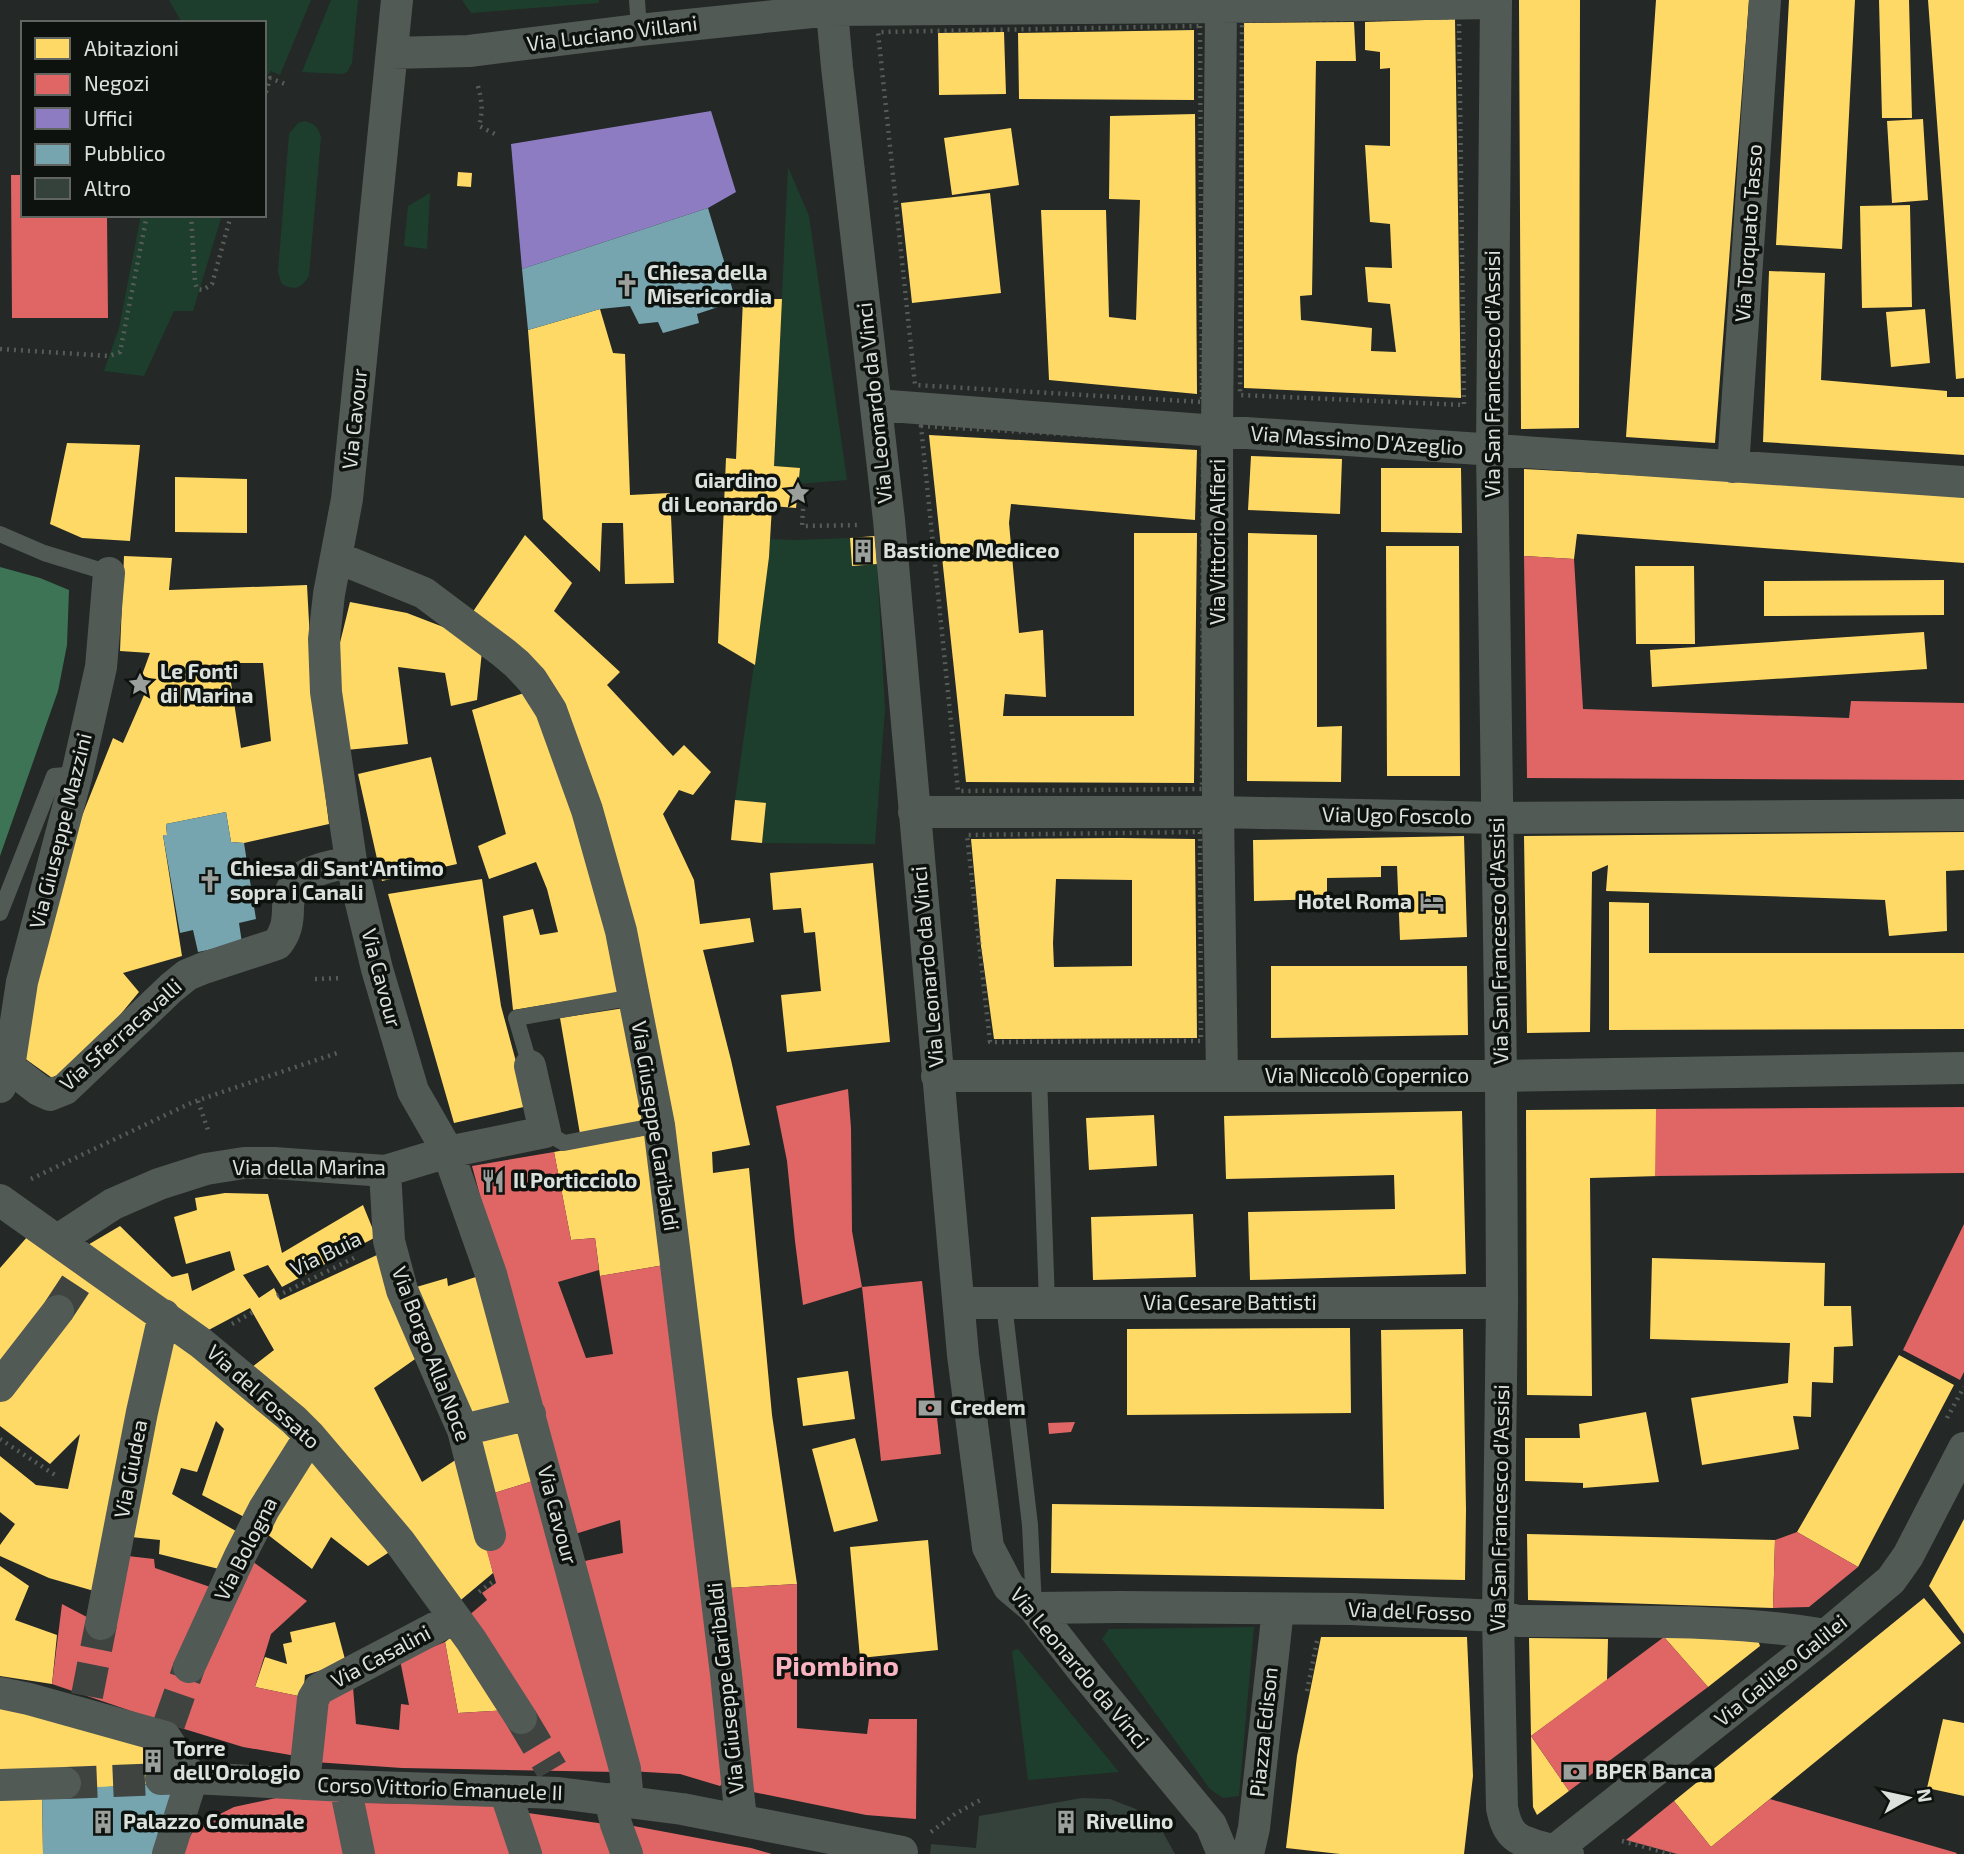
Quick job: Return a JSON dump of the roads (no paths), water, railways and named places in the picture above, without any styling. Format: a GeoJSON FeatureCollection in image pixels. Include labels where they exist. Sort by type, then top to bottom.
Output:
{"type":"FeatureCollection","features":[{"type":"Feature","properties":{"kind":"street","name":"Via Cavour"},"geometry":{"type":"LineString","coordinates":[[397,0],[347,499],[329,594],[324,639],[326,692],[351,861],[377,969],[412,1091],[448,1152],[491,1274],[625,1769],[615,1824],[627,1854]]}},
{"type":"Feature","properties":{"kind":"street","name":"Via Torquato Tasso"},"geometry":{"type":"LineString","coordinates":[[1733,467],[1765,0]]}},
{"type":"Feature","properties":{"kind":"street","name":"Via Luciano Villani"},"geometry":{"type":"LineString","coordinates":[[392,53],[469,51],[638,15],[831,5],[1211,17],[1496,2]]}},
{"type":"Feature","properties":{"kind":"street","name":"Via San Francesco d'Assisi"},"geometry":{"type":"LineString","coordinates":[[1496,2],[1492,450],[1501,1076],[1502,1303],[1498,1615],[1502,1808],[1512,1834],[1521,1840],[1558,1853]]}},
{"type":"Feature","properties":{"kind":"street","name":"Via Leonardo da Vinci"},"geometry":{"type":"LineString","coordinates":[[831,5],[889,520],[963,1355],[988,1547],[1009,1587],[1034,1608],[1211,1825],[1223,1854]]}},
{"type":"Feature","properties":{"kind":"street","name":"Via Vittorio Alfieri"},"geometry":{"type":"LineString","coordinates":[[1211,17],[1209,822],[1222,1076]]}},
{"type":"Feature","properties":{"kind":"street","name":"Via Massimo D'Azeglio"},"geometry":{"type":"LineString","coordinates":[[876,405],[1210,436],[1492,450],[1964,482]]}},
{"type":"Feature","properties":{"kind":"street","name":"Via Giuseppe Garibaldi"},"geometry":{"type":"LineString","coordinates":[[336,557],[424,593],[517,664],[551,710],[587,810],[621,930],[659,1125],[726,1674],[741,1820]]}},
{"type":"Feature","properties":{"kind":"street","name":"Via Giuseppe Mazzini"},"geometry":{"type":"LineString","coordinates":[[4,1077],[22,982],[77,774],[101,667],[109,573]]}},
{"type":"Feature","properties":{"kind":"street","name":"Via Ugo Foscolo"},"geometry":{"type":"LineString","coordinates":[[914,812],[1209,822],[1964,815]]}},
{"type":"Feature","properties":{"kind":"street","name":"Via Sferracavalli"},"geometry":{"type":"LineString","coordinates":[[4,1077],[50,1095],[58,1093],[187,975],[277,944],[284,935],[288,920],[288,897],[296,881],[309,874],[351,861]]}},
{"type":"Feature","properties":{"kind":"street"},"geometry":{"type":"LineString","coordinates":[[530,1066],[545,1132]]}},
{"type":"Feature","properties":{"kind":"street","name":"Via Niccolò Copernico"},"geometry":{"type":"LineString","coordinates":[[937,1076],[1501,1076],[1964,1068]]}},
{"type":"Feature","properties":{"kind":"street","name":"Via della Marina"},"geometry":{"type":"LineString","coordinates":[[58,1240],[113,1204],[159,1184],[206,1169],[244,1163],[385,1171],[448,1152],[545,1132]]}},
{"type":"Feature","properties":{"kind":"street","name":"Via Borgo Alla Noce"},"geometry":{"type":"LineString","coordinates":[[385,1171],[388,1241],[402,1290],[463,1430],[490,1535]]}},
{"type":"Feature","properties":{"kind":"street","name":"Via del Fossato"},"geometry":{"type":"LineString","coordinates":[[0,1200],[58,1240],[86,1268],[164,1315],[294,1420],[399,1541],[471,1640],[521,1718]]}},
{"type":"Feature","properties":{"kind":"street","name":"Via Cesare Battisti"},"geometry":{"type":"LineString","coordinates":[[958,1303],[1502,1303]]}},
{"type":"Feature","properties":{"kind":"street"},"geometry":{"type":"LineString","coordinates":[[0,1385],[58,1311]]}},
{"type":"Feature","properties":{"kind":"street","name":"Via Giudea"},"geometry":{"type":"LineString","coordinates":[[101,1624],[142,1412],[164,1315]]}},
{"type":"Feature","properties":{"kind":"street"},"geometry":{"type":"LineString","coordinates":[[463,1430],[530,1415]]}},
{"type":"Feature","properties":{"kind":"street","name":"Via Bologna"},"geometry":{"type":"LineString","coordinates":[[189,1667],[264,1509],[310,1436]]}},
{"type":"Feature","properties":{"kind":"street","name":"Via Galileo Galilei"},"geometry":{"type":"LineString","coordinates":[[1558,1853],[1891,1580],[1908,1556],[1964,1448]]}},
{"type":"Feature","properties":{"kind":"street","name":"Via del Fosso"},"geometry":{"type":"LineString","coordinates":[[1034,1608],[1351,1609],[1498,1615],[1518,1621],[1691,1623],[1793,1629],[1826,1635]]}},
{"type":"Feature","properties":{"kind":"street","name":"Piazza Edison"},"geometry":{"type":"LineString","coordinates":[[1248,1854],[1254,1828],[1278,1609]]}},
{"type":"Feature","properties":{"kind":"street","name":"Via Casalini"},"geometry":{"type":"LineString","coordinates":[[304,1784],[313,1699],[319,1689],[454,1618]]}},
{"type":"Feature","properties":{"kind":"street"},"geometry":{"type":"LineString","coordinates":[[0,1693],[85,1705],[167,1731],[192,1778],[167,1854]]}},
{"type":"Feature","properties":{"kind":"street","name":"Corso Vittorio Emanuele II"},"geometry":{"type":"LineString","coordinates":[[161,1779],[505,1791],[555,1781],[619,1800],[741,1820],[902,1852]]}},
{"type":"Feature","properties":{"kind":"street"},"geometry":{"type":"LineString","coordinates":[[0,1785],[65,1783]]}},
{"type":"Feature","properties":{"kind":"street"},"geometry":{"type":"LineString","coordinates":[[345,1786],[359,1854]]}},
{"type":"Feature","properties":{"kind":"street"},"geometry":{"type":"LineString","coordinates":[[505,1791],[526,1854]]}},
{"type":"Feature","properties":{"kind":"lane"},"geometry":{"type":"LineString","coordinates":[[0,534],[44,553],[109,573]]}},
{"type":"Feature","properties":{"kind":"lane"},"geometry":{"type":"LineString","coordinates":[[0,914],[54,776],[77,774]]}},
{"type":"Feature","properties":{"kind":"lane"},"geometry":{"type":"LineString","coordinates":[[530,1066],[516,1018],[634,997]]}},
{"type":"Feature","properties":{"kind":"lane"},"geometry":{"type":"LineString","coordinates":[[1040,1076],[1047,1303]]}},
{"type":"Feature","properties":{"kind":"lane"},"geometry":{"type":"LineString","coordinates":[[545,1132],[564,1143],[659,1125]]}},
{"type":"Feature","properties":{"kind":"lane"},"geometry":{"type":"LineString","coordinates":[[1004,1304],[1030,1525],[1034,1608]]}},
{"type":"Feature","properties":{"kind":"tunnel"},"geometry":{"type":"LineString","coordinates":[[58,1311],[83,1273]]}},
{"type":"Feature","properties":{"kind":"tunnel"},"geometry":{"type":"LineString","coordinates":[[87,1696],[101,1624]]}},
{"type":"Feature","properties":{"kind":"tunnel"},"geometry":{"type":"LineString","coordinates":[[169,1724],[189,1667]]}},
{"type":"Feature","properties":{"kind":"tunnel"},"geometry":{"type":"LineString","coordinates":[[521,1718],[552,1770]]}},
{"type":"Feature","properties":{"kind":"tunnel"},"geometry":{"type":"LineString","coordinates":[[65,1783],[161,1779]]}},
{"type":"Feature","properties":{"kind":"place","name":"Chiesa della Misericordia"},"geometry":{"type":"Point","coordinates":[627,285]}},
{"type":"Feature","properties":{"kind":"place","name":"Giardino di Leonardo"},"geometry":{"type":"Point","coordinates":[798,493]}},
{"type":"Feature","properties":{"kind":"place","name":"Bastione Mediceo"},"geometry":{"type":"Point","coordinates":[863,551]}},
{"type":"Feature","properties":{"kind":"place","name":"Le Fonti di Marina"},"geometry":{"type":"Point","coordinates":[140,684]}},
{"type":"Feature","properties":{"kind":"place","name":"Chiesa di Sant'Antimo sopra i Canali"},"geometry":{"type":"Point","coordinates":[210,881]}},
{"type":"Feature","properties":{"kind":"place","name":"Hotel Roma"},"geometry":{"type":"Point","coordinates":[1432,902]}},
{"type":"Feature","properties":{"kind":"place","name":"Il Porticciolo"},"geometry":{"type":"Point","coordinates":[493,1181]}},
{"type":"Feature","properties":{"kind":"place","name":"Credem"},"geometry":{"type":"Point","coordinates":[930,1408]}},
{"type":"Feature","properties":{"kind":"place","name":"Torre dell'Orologio"},"geometry":{"type":"Point","coordinates":[153,1761]}},
{"type":"Feature","properties":{"kind":"place","name":"BPER Banca"},"geometry":{"type":"Point","coordinates":[1575,1772]}},
{"type":"Feature","properties":{"kind":"place","name":"Palazzo Comunale"},"geometry":{"type":"Point","coordinates":[103,1822]}},
{"type":"Feature","properties":{"kind":"place","name":"Rivellino"},"geometry":{"type":"Point","coordinates":[1066,1822]}},
{"type":"Feature","properties":{"kind":"district","name":"Piombino"},"geometry":{"type":"Point","coordinates":[837,1666]}}]}
